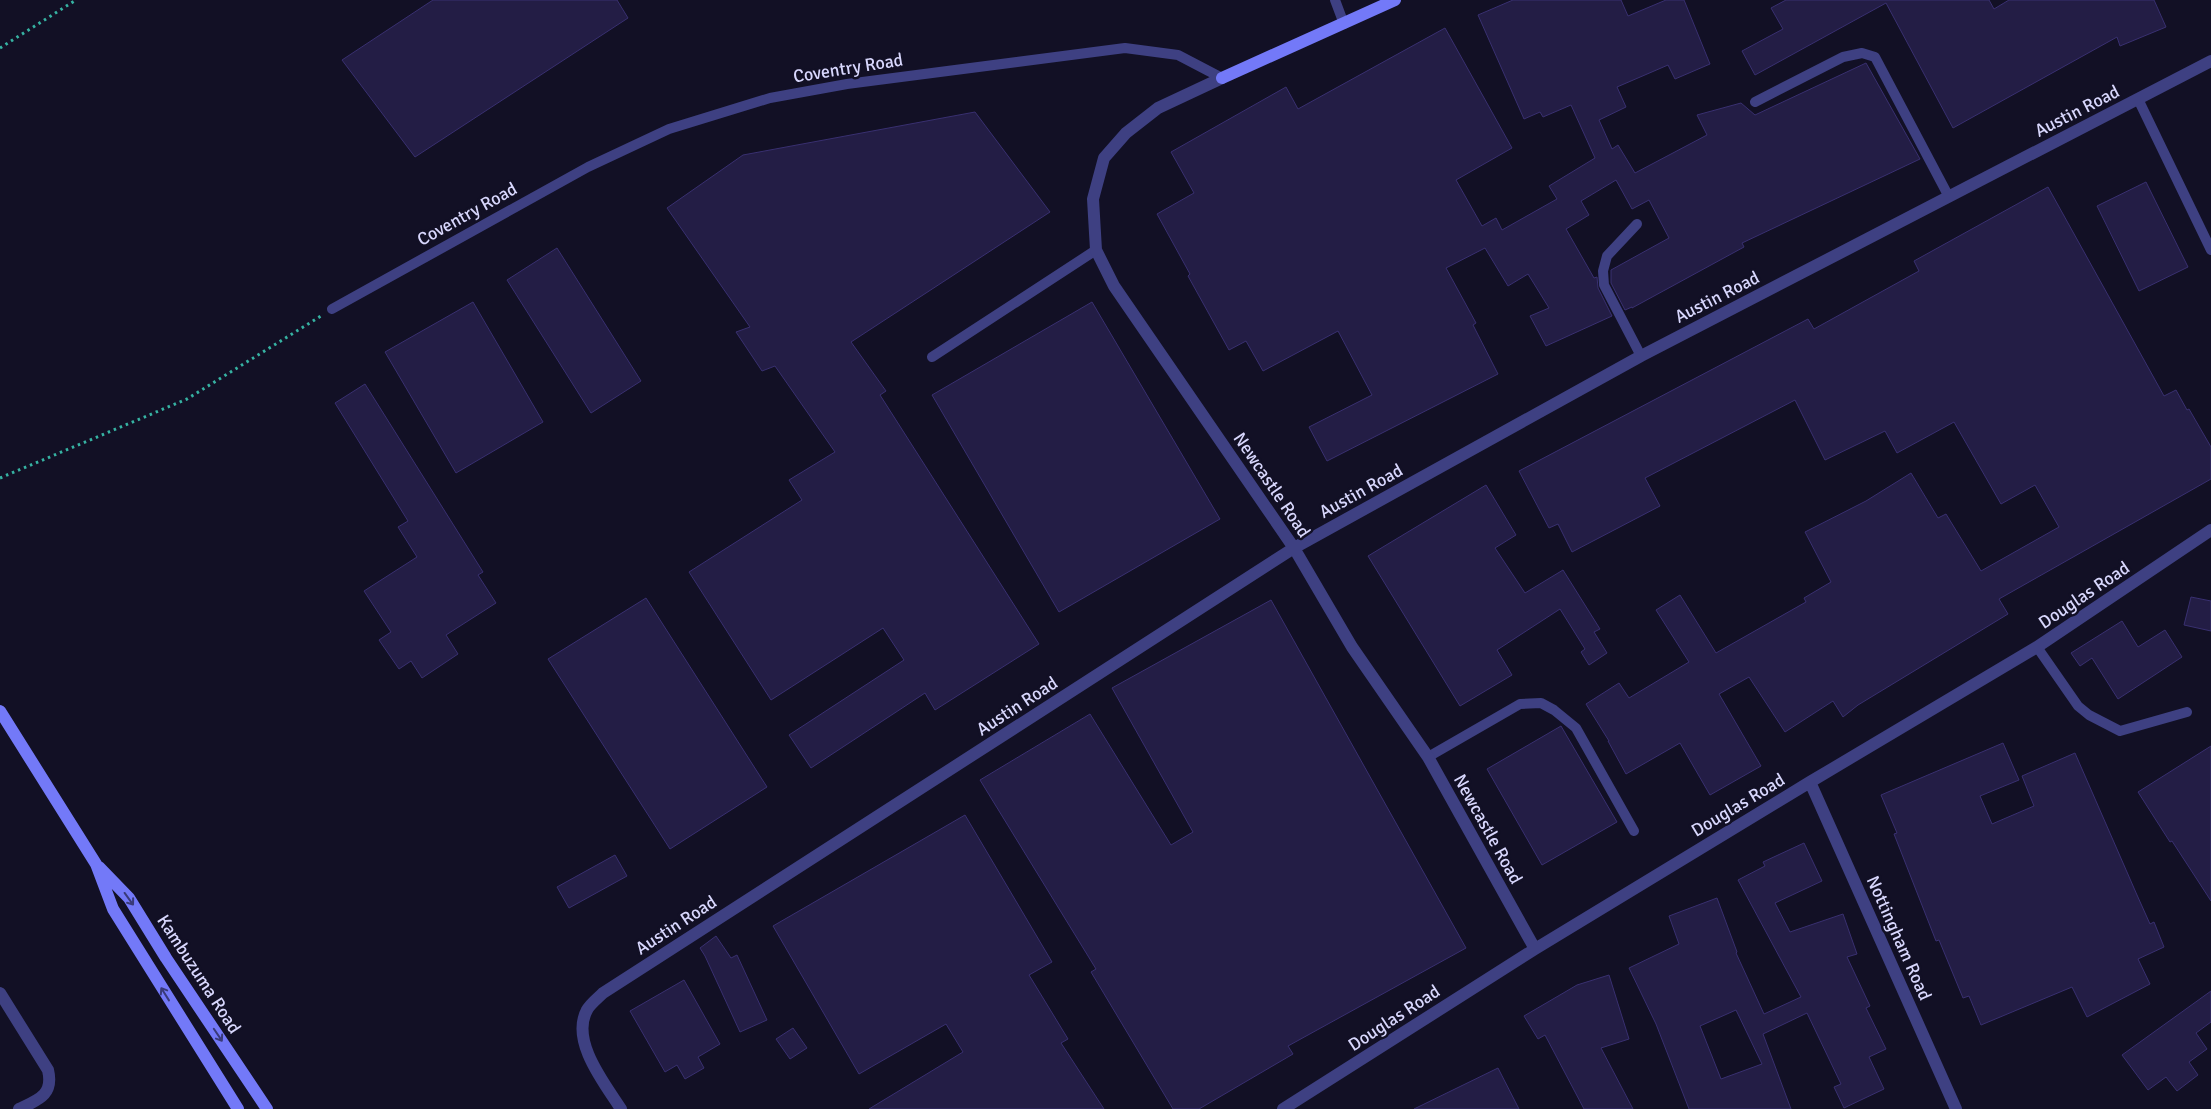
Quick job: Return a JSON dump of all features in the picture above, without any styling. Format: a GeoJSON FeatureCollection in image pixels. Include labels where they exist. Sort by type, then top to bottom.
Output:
{"type":"FeatureCollection","features":[{"type":"Feature","properties":{"kind":"main road"},"geometry":{"type":"LineString","coordinates":[[1222,78],[1395,0]]}},
{"type":"Feature","properties":{"kind":"main road","name":"Kambuzuma Road"},"geometry":{"type":"LineString","coordinates":[[0,711],[96,864],[113,908],[238,1109]]}},
{"type":"Feature","properties":{"kind":"main road","name":"Kambuzuma Road"},"geometry":{"type":"LineString","coordinates":[[96,864],[129,898],[166,958],[267,1109]]}},
{"type":"Feature","properties":{"kind":"street","name":"Austin Road"},"geometry":{"type":"LineString","coordinates":[[621,1109],[586,1051],[582,1029],[587,1010],[602,993],[1294,548],[1641,356],[2211,61]]}},
{"type":"Feature","properties":{"kind":"street","name":"Newcastle Road"},"geometry":{"type":"LineString","coordinates":[[1222,78],[1158,108],[1126,133],[1104,158],[1093,199],[1096,250],[1114,286],[1294,548],[1352,647],[1428,757],[1535,948]]}},
{"type":"Feature","properties":{"kind":"street","name":"Douglas Road"},"geometry":{"type":"LineString","coordinates":[[1284,1109],[1535,948],[2037,647],[2211,530]]}},
{"type":"Feature","properties":{"kind":"street","name":"Nottingham Road"},"geometry":{"type":"LineString","coordinates":[[1810,782],[1956,1109]]}},
{"type":"Feature","properties":{"kind":"street"},"geometry":{"type":"LineString","coordinates":[[0,993],[48,1070],[51,1081],[47,1092],[18,1109]]}},
{"type":"Feature","properties":{"kind":"lane"},"geometry":{"type":"LineString","coordinates":[[1335,0],[1344,24]]}},
{"type":"Feature","properties":{"kind":"lane","name":"Coventry Road"},"geometry":{"type":"LineString","coordinates":[[332,309],[588,167],[669,129],[770,98],[847,84],[1125,48],[1178,55],[1222,78]]}},
{"type":"Feature","properties":{"kind":"lane"},"geometry":{"type":"LineString","coordinates":[[1755,102],[1844,57],[1862,53],[1875,57],[1949,197]]}},
{"type":"Feature","properties":{"kind":"lane"},"geometry":{"type":"LineString","coordinates":[[2138,99],[2211,250]]}},
{"type":"Feature","properties":{"kind":"lane"},"geometry":{"type":"LineString","coordinates":[[1637,224],[1608,256],[1603,271],[1604,285],[1641,356]]}},
{"type":"Feature","properties":{"kind":"lane"},"geometry":{"type":"LineString","coordinates":[[932,357],[1096,250]]}},
{"type":"Feature","properties":{"kind":"lane"},"geometry":{"type":"LineString","coordinates":[[2037,647],[2078,706],[2120,732],[2187,712]]}},
{"type":"Feature","properties":{"kind":"lane"},"geometry":{"type":"LineString","coordinates":[[1428,757],[1520,704],[1541,703],[1554,710],[1576,728],[1634,831]]}},
{"type":"Feature","properties":{"kind":"path"},"geometry":{"type":"LineString","coordinates":[[0,48],[76,0]]}},
{"type":"Feature","properties":{"kind":"path"},"geometry":{"type":"LineString","coordinates":[[0,478],[187,399],[332,309]]}},
{"type":"Feature","properties":{"kind":"building"},"geometry":{"type":"Polygon","coordinates":[[[433,0],[617,0],[628,18],[415,157],[342,60],[433,0]]]}},
{"type":"Feature","properties":{"kind":"building"},"geometry":{"type":"Polygon","coordinates":[[[1513,0],[1621,0],[1628,16],[1666,0],[1684,0],[1710,64],[1675,79],[1668,65],[1617,87],[1626,107],[1599,120],[1612,149],[1618,145],[1635,173],[1707,135],[1697,115],[1741,103],[1755,115],[1866,63],[1920,159],[1742,243],[1744,247],[1632,308],[1625,310],[1611,283],[1611,270],[1669,238],[1649,200],[1632,209],[1616,180],[1581,201],[1589,215],[1566,229],[1594,278],[1597,277],[1598,288],[1612,316],[1546,346],[1530,316],[1549,308],[1528,274],[1508,286],[1485,248],[1446,268],[1476,323],[1473,325],[1498,374],[1327,461],[1309,427],[1372,395],[1338,331],[1263,371],[1246,341],[1229,350],[1188,276],[1190,274],[1157,214],[1194,193],[1171,152],[1286,87],[1298,109],[1445,28],[1512,148],[1456,180],[1482,226],[1496,218],[1502,230],[1557,199],[1549,186],[1595,158],[1571,105],[1543,117],[1540,112],[1524,119],[1478,15],[1513,0]]]}},
{"type":"Feature","properties":{"kind":"building"},"geometry":{"type":"Polygon","coordinates":[[[1786,0],[1989,0],[1994,9],[2009,0],[2154,0],[2166,27],[2120,46],[2117,37],[1953,128],[1886,3],[1755,75],[1742,51],[1783,29],[1771,8],[1786,0]]]}},
{"type":"Feature","properties":{"kind":"building"},"geometry":{"type":"Polygon","coordinates":[[[975,112],[1050,212],[851,342],[886,391],[880,395],[1039,644],[935,710],[925,693],[811,768],[789,735],[904,660],[883,628],[771,700],[689,572],[802,500],[789,480],[835,452],[775,366],[762,371],[736,332],[750,327],[667,208],[743,155],[975,112]]]}},
{"type":"Feature","properties":{"kind":"building"},"geometry":{"type":"Polygon","coordinates":[[[2146,182],[2188,267],[2139,291],[2097,206],[2146,182]]]}},
{"type":"Feature","properties":{"kind":"building"},"geometry":{"type":"Polygon","coordinates":[[[2048,187],[2164,396],[2176,390],[2211,447],[2211,479],[1999,599],[2008,614],[1858,705],[1843,717],[1833,701],[1785,732],[1749,677],[1719,694],[1761,766],[1710,795],[1680,743],[1626,774],[1609,741],[1586,704],[1619,683],[1629,698],[1689,662],[1656,610],[1680,595],[1716,653],[1806,602],[1804,598],[1831,582],[1805,532],[1866,501],[1911,473],[1938,518],[1946,514],[1981,571],[2059,527],[2035,485],[2001,504],[1954,422],[1897,453],[1885,431],[1825,460],[1795,400],[1645,478],[1660,506],[1572,552],[1558,524],[1549,528],[1519,471],[1808,319],[1814,329],[1919,271],[1914,261],[2048,187]]]}},
{"type":"Feature","properties":{"kind":"building"},"geometry":{"type":"Polygon","coordinates":[[[557,248],[641,381],[591,413],[507,280],[557,248]]]}},
{"type":"Feature","properties":{"kind":"building"},"geometry":{"type":"Polygon","coordinates":[[[473,302],[543,422],[456,473],[385,352],[473,302]]]}},
{"type":"Feature","properties":{"kind":"building"},"geometry":{"type":"Polygon","coordinates":[[[1092,302],[1220,519],[1059,612],[932,395],[1092,302]]]}},
{"type":"Feature","properties":{"kind":"building"},"geometry":{"type":"Polygon","coordinates":[[[365,384],[483,572],[478,575],[496,603],[446,635],[458,654],[422,678],[411,661],[399,669],[379,640],[391,632],[364,591],[417,557],[398,527],[408,521],[335,403],[365,384]]]}},
{"type":"Feature","properties":{"kind":"building"},"geometry":{"type":"Polygon","coordinates":[[[1486,485],[1516,535],[1495,548],[1525,593],[1563,570],[1600,629],[1594,632],[1607,653],[1589,665],[1581,652],[1585,649],[1560,609],[1497,650],[1512,675],[1460,706],[1368,556],[1486,485]]]}},
{"type":"Feature","properties":{"kind":"building"},"geometry":{"type":"Polygon","coordinates":[[[2191,597],[2211,601],[2211,631],[2184,625],[2191,597]]]}},
{"type":"Feature","properties":{"kind":"building"},"geometry":{"type":"Polygon","coordinates":[[[646,598],[767,787],[670,849],[548,659],[646,598]]]}},
{"type":"Feature","properties":{"kind":"building"},"geometry":{"type":"Polygon","coordinates":[[[1271,600],[1466,948],[1288,1046],[1293,1054],[1199,1109],[1173,1109],[1091,972],[1096,969],[980,780],[1090,714],[1171,845],[1193,832],[1112,688],[1271,600]]]}},
{"type":"Feature","properties":{"kind":"building"},"geometry":{"type":"Polygon","coordinates":[[[2122,621],[2138,647],[2165,630],[2182,657],[2118,699],[2092,658],[2080,666],[2071,653],[2122,621]]]}},
{"type":"Feature","properties":{"kind":"building"},"geometry":{"type":"Polygon","coordinates":[[[1561,726],[1617,822],[1542,865],[1487,769],[1561,726]]]}},
{"type":"Feature","properties":{"kind":"building"},"geometry":{"type":"Polygon","coordinates":[[[2003,743],[2019,780],[1980,796],[1992,824],[2034,806],[2022,776],[2075,753],[2150,924],[2154,922],[2164,947],[2138,959],[2150,984],[2087,1017],[2072,987],[1981,1025],[1969,996],[1963,998],[1939,940],[1936,941],[1894,834],[1897,833],[1881,795],[2003,743]]]}},
{"type":"Feature","properties":{"kind":"building"},"geometry":{"type":"Polygon","coordinates":[[[2211,746],[2211,901],[2138,792],[2211,746]]]}},
{"type":"Feature","properties":{"kind":"building"},"geometry":{"type":"Polygon","coordinates":[[[965,815],[1052,962],[1029,975],[1068,1039],[1061,1043],[1104,1109],[869,1109],[963,1052],[946,1024],[859,1074],[773,926],[965,815]]]}},
{"type":"Feature","properties":{"kind":"building"},"geometry":{"type":"Polygon","coordinates":[[[1804,843],[1822,881],[1775,903],[1790,932],[1843,914],[1857,954],[1847,957],[1870,1006],[1866,1008],[1886,1049],[1869,1057],[1884,1089],[1844,1108],[1834,1087],[1841,1084],[1807,1013],[1763,1034],[1791,1109],[1689,1109],[1656,1024],[1629,968],[1679,944],[1669,916],[1717,898],[1736,953],[1764,1014],[1801,997],[1738,880],[1765,866],[1763,862],[1804,843]],[[1736,1010],[1700,1026],[1721,1079],[1762,1064],[1736,1010]]]}},
{"type":"Feature","properties":{"kind":"building"},"geometry":{"type":"Polygon","coordinates":[[[615,855],[627,876],[569,908],[557,887],[615,855]]]}},
{"type":"Feature","properties":{"kind":"building"},"geometry":{"type":"Polygon","coordinates":[[[716,936],[731,958],[737,955],[767,1020],[740,1032],[700,948],[716,936]]]}},
{"type":"Feature","properties":{"kind":"building"},"geometry":{"type":"Polygon","coordinates":[[[1609,975],[1629,1039],[1601,1048],[1633,1109],[1584,1109],[1545,1035],[1538,1039],[1524,1016],[1577,985],[1609,975]]]}},
{"type":"Feature","properties":{"kind":"building"},"geometry":{"type":"Polygon","coordinates":[[[684,980],[720,1044],[698,1057],[704,1068],[685,1079],[677,1065],[665,1072],[630,1011],[684,980]]]}},
{"type":"Feature","properties":{"kind":"building"},"geometry":{"type":"Polygon","coordinates":[[[2211,991],[2211,1022],[2196,1033],[2207,1049],[2189,1062],[2198,1075],[2177,1091],[2166,1077],[2148,1090],[2122,1055],[2211,991]]]}},
{"type":"Feature","properties":{"kind":"building"},"geometry":{"type":"Polygon","coordinates":[[[793,1028],[807,1048],[790,1059],[776,1039],[793,1028]]]}},
{"type":"Feature","properties":{"kind":"building"},"geometry":{"type":"Polygon","coordinates":[[[1498,1068],[1519,1109],[1414,1109],[1498,1068]]]}}]}
